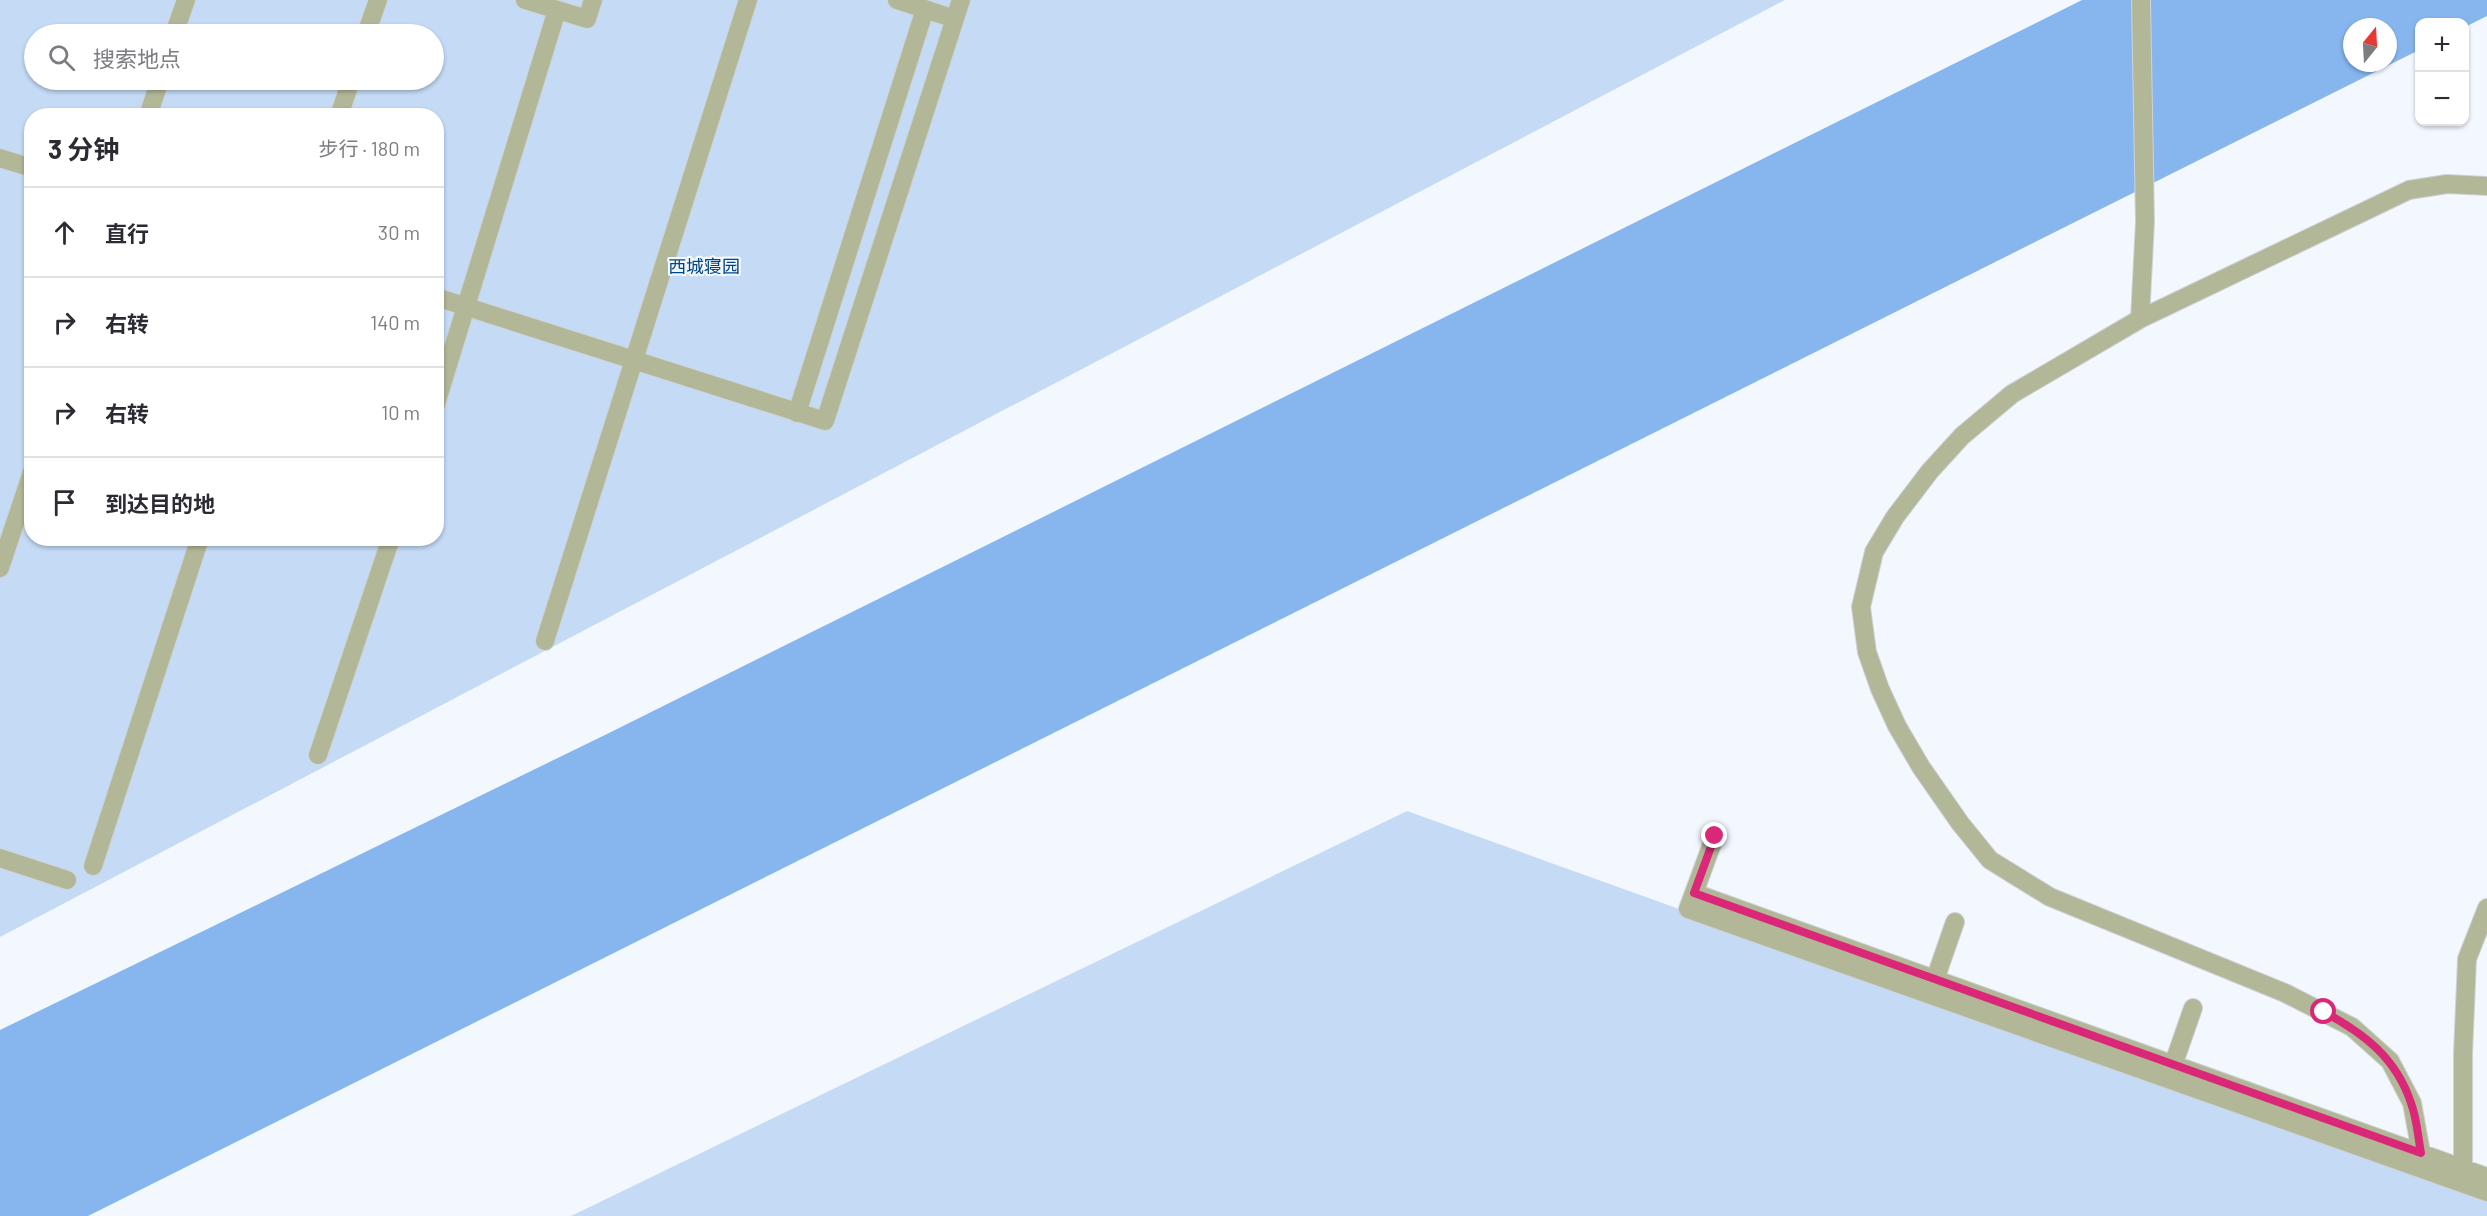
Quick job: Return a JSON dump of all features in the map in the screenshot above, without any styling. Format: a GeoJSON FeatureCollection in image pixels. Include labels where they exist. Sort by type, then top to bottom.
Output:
{"type":"FeatureCollection","features":[{"type":"Feature","properties":{"kind":"street"},"geometry":{"type":"LineString","coordinates":[[178,24],[186,0]]}},
{"type":"Feature","properties":{"kind":"street"},"geometry":{"type":"LineString","coordinates":[[370,24],[378,0]]}},
{"type":"Feature","properties":{"kind":"street"},"geometry":{"type":"LineString","coordinates":[[525,0],[587,19],[593,0]]}},
{"type":"Feature","properties":{"kind":"street"},"geometry":{"type":"LineString","coordinates":[[544,641],[748,0]]}},
{"type":"Feature","properties":{"kind":"street"},"geometry":{"type":"LineString","coordinates":[[897,0],[955,19]]}},
{"type":"Feature","properties":{"kind":"street"},"geometry":{"type":"LineString","coordinates":[[444,300],[825,421],[961,0]]}},
{"type":"Feature","properties":{"kind":"street"},"geometry":{"type":"LineString","coordinates":[[2140,319],[2145,222],[2141,0]]}},
{"type":"Feature","properties":{"kind":"street"},"geometry":{"type":"LineString","coordinates":[[797,413],[925,9]]}},
{"type":"Feature","properties":{"kind":"street"},"geometry":{"type":"LineString","coordinates":[[444,379],[557,10]]}},
{"type":"Feature","properties":{"kind":"street"},"geometry":{"type":"LineString","coordinates":[[151,108],[157,90]]}},
{"type":"Feature","properties":{"kind":"street"},"geometry":{"type":"LineString","coordinates":[[342,108],[348,90]]}},
{"type":"Feature","properties":{"kind":"street"},"geometry":{"type":"LineString","coordinates":[[0,158],[24,166]]}},
{"type":"Feature","properties":{"kind":"street"},"geometry":{"type":"LineString","coordinates":[[2422,1161],[2412,1103],[2390,1061],[2352,1027],[2286,993],[2050,897],[1990,860],[1960,823],[1921,767],[1897,726],[1880,689],[1867,652],[1861,607],[1874,552],[1895,517],[1930,471],[1962,436],[2012,394],[2140,319],[2409,190],[2447,184],[2487,186]]}},
{"type":"Feature","properties":{"kind":"street"},"geometry":{"type":"LineString","coordinates":[[0,568],[24,496]]}},
{"type":"Feature","properties":{"kind":"street"},"geometry":{"type":"LineString","coordinates":[[93,866],[197,546]]}},
{"type":"Feature","properties":{"kind":"street"},"geometry":{"type":"LineString","coordinates":[[318,755],[388,546]]}},
{"type":"Feature","properties":{"kind":"street"},"geometry":{"type":"LineString","coordinates":[[1715,836],[1688,909],[1932,987],[2422,1161],[2487,1192]]}},
{"type":"Feature","properties":{"kind":"street"},"geometry":{"type":"LineString","coordinates":[[0,858],[67,880]]}},
{"type":"Feature","properties":{"kind":"street"},"geometry":{"type":"LineString","coordinates":[[2463,1168],[2463,1054],[2467,959],[2487,908]]}},
{"type":"Feature","properties":{"kind":"street"},"geometry":{"type":"LineString","coordinates":[[1932,987],[1955,922]]}},
{"type":"Feature","properties":{"kind":"street"},"geometry":{"type":"LineString","coordinates":[[2170,1072],[2193,1008]]}},
{"type":"Feature","properties":{"kind":"street"},"geometry":{"type":"LineString","coordinates":[[2422,1161],[2463,1168],[2487,1177]]}},
{"type":"Feature","properties":{"kind":"green space","name":"西城寝园"},"geometry":{"type":"Polygon","coordinates":[[[0,0],[1785,0],[0,937],[0,0]]]}},
{"type":"Feature","properties":{"kind":"green space"},"geometry":{"type":"Polygon","coordinates":[[[1407,811],[2487,1200],[2487,1216],[571,1216],[1407,811]]]}},
{"type":"Feature","properties":{"kind":"water"},"geometry":{"type":"Polygon","coordinates":[[[2082,0],[2487,0],[2487,16],[2469,25],[2469,18],[2415,18],[2415,52],[2397,61],[2397,18],[2343,18],[2343,72],[2375,72],[88,1216],[0,1216],[0,1030],[609,733],[2082,0]]]}},
{"type":"Feature","properties":{"kind":"route"},"geometry":{"type":"LineString","coordinates":[[1715,836],[1694,893],[2421,1153],[2412,1103],[2390,1061],[2352,1027],[2324,1012]]}}]}
